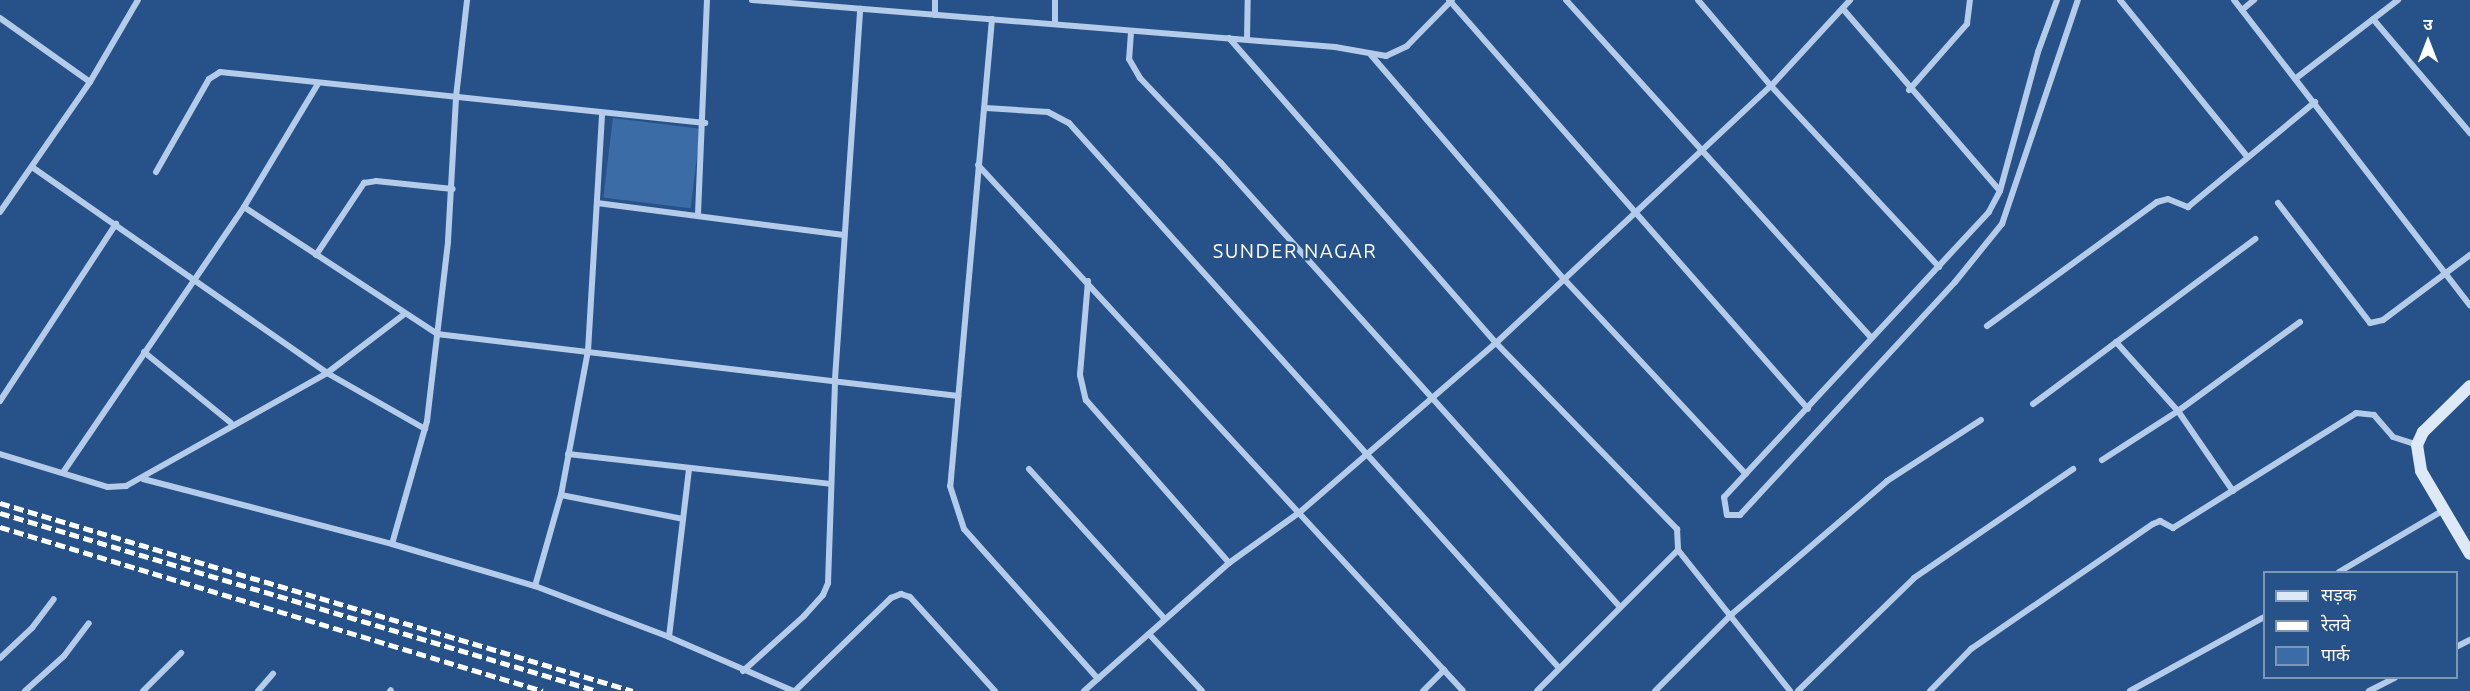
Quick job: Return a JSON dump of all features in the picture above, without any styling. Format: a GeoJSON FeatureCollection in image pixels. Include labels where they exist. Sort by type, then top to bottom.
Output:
{"type":"FeatureCollection","features":[{"type":"Feature","properties":{"kind":"street"},"geometry":{"type":"LineString","coordinates":[[0,212],[90,82],[138,0]]}},
{"type":"Feature","properties":{"kind":"street"},"geometry":{"type":"LineString","coordinates":[[392,544],[425,429],[453,189],[456,98],[466,0]]}},
{"type":"Feature","properties":{"kind":"street"},"geometry":{"type":"LineString","coordinates":[[698,214],[705,123],[707,0]]}},
{"type":"Feature","properties":{"kind":"street"},"geometry":{"type":"LineString","coordinates":[[752,0],[1131,32],[1335,46],[1371,55],[1399,53],[1451,0],[1635,216],[1808,409]]}},
{"type":"Feature","properties":{"kind":"street"},"geometry":{"type":"LineString","coordinates":[[934,15],[935,0]]}},
{"type":"Feature","properties":{"kind":"street"},"geometry":{"type":"LineString","coordinates":[[1055,0],[1055,24]]}},
{"type":"Feature","properties":{"kind":"street"},"geometry":{"type":"LineString","coordinates":[[1247,39],[1248,0]]}},
{"type":"Feature","properties":{"kind":"street"},"geometry":{"type":"LineString","coordinates":[[1566,0],[1871,338]]}},
{"type":"Feature","properties":{"kind":"street"},"geometry":{"type":"LineString","coordinates":[[1698,0],[1771,86],[1939,267]]}},
{"type":"Feature","properties":{"kind":"street"},"geometry":{"type":"LineString","coordinates":[[1084,691],[1229,563],[1300,512],[1496,343],[1563,278],[1635,216],[1701,148],[1771,86],[1850,0]]}},
{"type":"Feature","properties":{"kind":"street"},"geometry":{"type":"LineString","coordinates":[[1909,90],[1966,24],[1970,0]]}},
{"type":"Feature","properties":{"kind":"street"},"geometry":{"type":"LineString","coordinates":[[2056,0],[2038,52],[2000,191],[1976,230],[1871,338],[1808,409],[1724,497],[1723,509],[1732,517],[1740,515],[1955,282],[2002,224],[2078,0]]}},
{"type":"Feature","properties":{"kind":"street"},"geometry":{"type":"LineString","coordinates":[[2120,0],[2247,156]]}},
{"type":"Feature","properties":{"kind":"street"},"geometry":{"type":"LineString","coordinates":[[2234,0],[2470,305]]}},
{"type":"Feature","properties":{"kind":"street"},"geometry":{"type":"LineString","coordinates":[[2242,10],[2254,0]]}},
{"type":"Feature","properties":{"kind":"street"},"geometry":{"type":"LineString","coordinates":[[2295,79],[2398,0]]}},
{"type":"Feature","properties":{"kind":"street"},"geometry":{"type":"LineString","coordinates":[[743,671],[823,596],[828,583],[835,379],[860,9]]}},
{"type":"Feature","properties":{"kind":"street"},"geometry":{"type":"LineString","coordinates":[[1843,9],[1909,90],[2000,191]]}},
{"type":"Feature","properties":{"kind":"street"},"geometry":{"type":"LineString","coordinates":[[0,19],[90,82]]}},
{"type":"Feature","properties":{"kind":"street"},"geometry":{"type":"LineString","coordinates":[[992,19],[986,108],[978,165],[950,486],[959,520],[1098,679]]}},
{"type":"Feature","properties":{"kind":"street"},"geometry":{"type":"LineString","coordinates":[[2373,19],[2470,133]]}},
{"type":"Feature","properties":{"kind":"street"},"geometry":{"type":"LineString","coordinates":[[1131,32],[1129,59],[1140,78],[1619,606]]}},
{"type":"Feature","properties":{"kind":"street"},"geometry":{"type":"LineString","coordinates":[[1229,38],[1496,343],[1677,529],[1678,550],[1732,614],[1791,691]]}},
{"type":"Feature","properties":{"kind":"street"},"geometry":{"type":"LineString","coordinates":[[1371,55],[1563,278],[1746,474]]}},
{"type":"Feature","properties":{"kind":"street"},"geometry":{"type":"LineString","coordinates":[[156,172],[213,74],[232,72],[318,84],[705,123]]}},
{"type":"Feature","properties":{"kind":"street"},"geometry":{"type":"LineString","coordinates":[[64,471],[244,207],[318,84]]}},
{"type":"Feature","properties":{"kind":"street"},"geometry":{"type":"LineString","coordinates":[[1987,326],[2157,202],[2168,199],[2188,207],[2314,102]]}},
{"type":"Feature","properties":{"kind":"street"},"geometry":{"type":"LineString","coordinates":[[986,108],[1048,112],[1069,123],[1559,668]]}},
{"type":"Feature","properties":{"kind":"street"},"geometry":{"type":"LineString","coordinates":[[535,586],[561,495],[588,351],[602,114]]}},
{"type":"Feature","properties":{"kind":"street"},"geometry":{"type":"LineString","coordinates":[[978,165],[1088,281],[1463,691]]}},
{"type":"Feature","properties":{"kind":"street"},"geometry":{"type":"LineString","coordinates":[[32,167],[327,373],[425,429]]}},
{"type":"Feature","properties":{"kind":"street"},"geometry":{"type":"LineString","coordinates":[[316,255],[364,183],[376,181],[453,189]]}},
{"type":"Feature","properties":{"kind":"street"},"geometry":{"type":"LineString","coordinates":[[597,203],[698,214],[844,235]]}},
{"type":"Feature","properties":{"kind":"street"},"geometry":{"type":"LineString","coordinates":[[2278,203],[2370,323],[2383,320],[2448,274],[2470,255]]}},
{"type":"Feature","properties":{"kind":"street"},"geometry":{"type":"LineString","coordinates":[[244,207],[403,315],[437,334],[835,379],[958,396]]}},
{"type":"Feature","properties":{"kind":"street"},"geometry":{"type":"LineString","coordinates":[[0,401],[116,224]]}},
{"type":"Feature","properties":{"kind":"street"},"geometry":{"type":"LineString","coordinates":[[2033,404],[2255,239]]}},
{"type":"Feature","properties":{"kind":"street"},"geometry":{"type":"LineString","coordinates":[[1088,281],[1080,375],[1086,400],[1229,563]]}},
{"type":"Feature","properties":{"kind":"street"},"geometry":{"type":"LineString","coordinates":[[0,454],[64,471],[108,487],[126,486],[143,479],[231,423],[327,373],[403,315]]}},
{"type":"Feature","properties":{"kind":"street"},"geometry":{"type":"LineString","coordinates":[[2102,460],[2178,411],[2300,322]]}},
{"type":"Feature","properties":{"kind":"street"},"geometry":{"type":"LineString","coordinates":[[2116,342],[2178,411],[2233,492]]}},
{"type":"Feature","properties":{"kind":"street"},"geometry":{"type":"LineString","coordinates":[[144,352],[231,423]]}},
{"type":"Feature","properties":{"kind":"street"},"geometry":{"type":"LineString","coordinates":[[2470,386],[2423,432],[2417,445],[2421,471],[2442,511],[2470,551]]}},
{"type":"Feature","properties":{"kind":"street"},"geometry":{"type":"LineString","coordinates":[[1930,691],[1971,649],[2153,524],[2161,521],[2171,529],[2356,413],[2374,415],[2393,436],[2417,445]]}},
{"type":"Feature","properties":{"kind":"street"},"geometry":{"type":"LineString","coordinates":[[1655,691],[1732,614],[1887,481],[1981,420]]}},
{"type":"Feature","properties":{"kind":"street"},"geometry":{"type":"LineString","coordinates":[[568,454],[830,484]]}},
{"type":"Feature","properties":{"kind":"street"},"geometry":{"type":"LineString","coordinates":[[669,637],[689,469]]}},
{"type":"Feature","properties":{"kind":"street"},"geometry":{"type":"LineString","coordinates":[[1029,469],[1164,618]]}},
{"type":"Feature","properties":{"kind":"street"},"geometry":{"type":"LineString","coordinates":[[1798,691],[1914,578],[2073,469]]}},
{"type":"Feature","properties":{"kind":"street"},"geometry":{"type":"LineString","coordinates":[[143,479],[392,544],[535,586],[669,637],[743,671],[794,691],[891,598],[901,594],[910,597],[995,691]]}},
{"type":"Feature","properties":{"kind":"street"},"geometry":{"type":"LineString","coordinates":[[561,495],[683,519]]}},
{"type":"Feature","properties":{"kind":"street"},"geometry":{"type":"LineString","coordinates":[[2342,571],[2442,511]]}},
{"type":"Feature","properties":{"kind":"street"},"geometry":{"type":"LineString","coordinates":[[1537,691],[1619,606],[1678,550]]}},
{"type":"Feature","properties":{"kind":"street"},"geometry":{"type":"LineString","coordinates":[[0,658],[54,600]]}},
{"type":"Feature","properties":{"kind":"street"},"geometry":{"type":"LineString","coordinates":[[2130,691],[2263,617]]}},
{"type":"Feature","properties":{"kind":"street"},"geometry":{"type":"LineString","coordinates":[[25,691],[64,656],[89,623]]}},
{"type":"Feature","properties":{"kind":"street"},"geometry":{"type":"LineString","coordinates":[[1149,634],[1202,691]]}},
{"type":"Feature","properties":{"kind":"street"},"geometry":{"type":"LineString","coordinates":[[143,691],[181,653]]}},
{"type":"Feature","properties":{"kind":"street"},"geometry":{"type":"LineString","coordinates":[[1423,691],[1444,670]]}},
{"type":"Feature","properties":{"kind":"street"},"geometry":{"type":"LineString","coordinates":[[258,691],[273,674]]}},
{"type":"Feature","properties":{"kind":"street"},"geometry":{"type":"LineString","coordinates":[[2369,691],[2393,679]]}},
{"type":"Feature","properties":{"kind":"green space"},"geometry":{"type":"Polygon","coordinates":[[[613,118],[700,129],[691,208],[603,197],[613,118]]]}},
{"type":"Feature","properties":{"kind":"railway"},"geometry":{"type":"LineString","coordinates":[[0,503],[633,691]]}},
{"type":"Feature","properties":{"kind":"railway"},"geometry":{"type":"LineString","coordinates":[[0,513],[597,691]]}},
{"type":"Feature","properties":{"kind":"railway"},"geometry":{"type":"LineString","coordinates":[[0,527],[543,691]]}},
{"type":"Feature","properties":{"kind":"district","name":"SUNDER NAGAR"},"geometry":{"type":"Point","coordinates":[1295,250]}}]}
